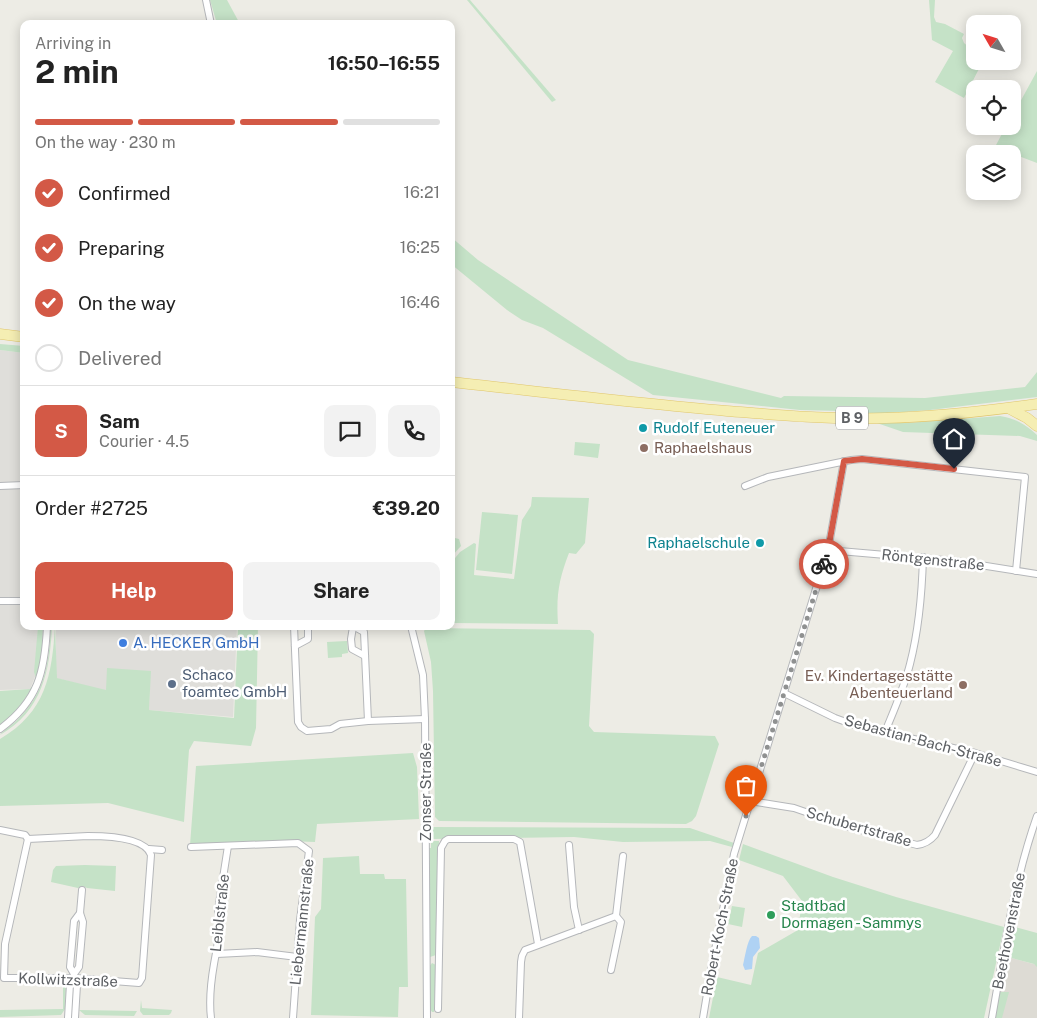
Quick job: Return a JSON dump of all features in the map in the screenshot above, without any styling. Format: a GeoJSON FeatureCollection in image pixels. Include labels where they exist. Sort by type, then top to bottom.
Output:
{"type":"FeatureCollection","features":[{"type":"Feature","properties":{"kind":"main road"},"geometry":{"type":"LineString","coordinates":[[0,334],[20,336]]}},
{"type":"Feature","properties":{"kind":"main road","name":"B 9"},"geometry":{"type":"LineString","coordinates":[[455,382],[630,402],[796,417],[885,418],[954,415],[1036,404]]}},
{"type":"Feature","properties":{"kind":"main road"},"geometry":{"type":"LineString","coordinates":[[1036,404],[1037,426]]}},
{"type":"Feature","properties":{"kind":"main road"},"geometry":{"type":"LineString","coordinates":[[1010,409],[1037,426]]}},
{"type":"Feature","properties":{"kind":"street"},"geometry":{"type":"LineString","coordinates":[[206,0],[210,20]]}},
{"type":"Feature","properties":{"kind":"street"},"geometry":{"type":"LineString","coordinates":[[745,486],[768,477],[862,459],[1025,477],[1016,571]]}},
{"type":"Feature","properties":{"kind":"street","name":"Robert-Koch-Straße"},"geometry":{"type":"LineString","coordinates":[[703,1018],[730,874],[750,801],[828,550],[844,461]]}},
{"type":"Feature","properties":{"kind":"street"},"geometry":{"type":"LineString","coordinates":[[0,486],[20,485]]}},
{"type":"Feature","properties":{"kind":"street","name":"Röntgenstraße"},"geometry":{"type":"LineString","coordinates":[[828,550],[922,557],[1037,574]]}},
{"type":"Feature","properties":{"kind":"street"},"geometry":{"type":"LineString","coordinates":[[884,732],[901,694],[910,665],[918,627],[922,592],[922,557]]}},
{"type":"Feature","properties":{"kind":"street"},"geometry":{"type":"LineString","coordinates":[[0,601],[20,601]]}},
{"type":"Feature","properties":{"kind":"street"},"geometry":{"type":"LineString","coordinates":[[0,730],[23,709],[42,675],[45,661],[47,630]]}},
{"type":"Feature","properties":{"kind":"street"},"geometry":{"type":"LineString","coordinates":[[294,630],[298,722],[301,727],[308,731],[331,729],[340,724],[368,721],[425,719]]}},
{"type":"Feature","properties":{"kind":"street"},"geometry":{"type":"LineString","coordinates":[[295,646],[308,639],[308,630]]}},
{"type":"Feature","properties":{"kind":"street"},"geometry":{"type":"LineString","coordinates":[[352,630],[352,650],[364,656]]}},
{"type":"Feature","properties":{"kind":"street"},"geometry":{"type":"LineString","coordinates":[[360,630],[364,632],[368,721]]}},
{"type":"Feature","properties":{"kind":"street","name":"Zonser Straße"},"geometry":{"type":"LineString","coordinates":[[412,630],[423,675],[425,719],[427,1018]]}},
{"type":"Feature","properties":{"kind":"street","name":"Sebastian-Bach-Straße"},"geometry":{"type":"LineString","coordinates":[[784,693],[835,718],[884,732],[974,753],[1037,772]]}},
{"type":"Feature","properties":{"kind":"street","name":"Schubertstraße"},"geometry":{"type":"LineString","coordinates":[[750,801],[794,808],[849,827],[922,844],[935,835],[974,753]]}},
{"type":"Feature","properties":{"kind":"street","name":"Beethovenstraße"},"geometry":{"type":"LineString","coordinates":[[992,1018],[1018,881],[1037,816]]}},
{"type":"Feature","properties":{"kind":"street"},"geometry":{"type":"LineString","coordinates":[[0,830],[25,836],[28,839],[104,836],[136,843],[149,849],[162,850]]}},
{"type":"Feature","properties":{"kind":"street","name":"Kollwitzstraße"},"geometry":{"type":"LineString","coordinates":[[28,839],[5,944],[4,978],[74,976],[139,983],[142,978],[148,916],[151,855],[149,849]]}},
{"type":"Feature","properties":{"kind":"street","name":"Zonser Straße"},"geometry":{"type":"LineString","coordinates":[[438,1009],[441,848],[448,839],[514,839],[520,842],[538,944]]}},
{"type":"Feature","properties":{"kind":"street","name":"Liebermannstraße"},"geometry":{"type":"LineString","coordinates":[[228,846],[298,843],[310,851],[297,957],[293,1018]]}},
{"type":"Feature","properties":{"kind":"street"},"geometry":{"type":"LineString","coordinates":[[569,845],[574,908],[579,930]]}},
{"type":"Feature","properties":{"kind":"street"},"geometry":{"type":"LineString","coordinates":[[191,847],[228,846]]}},
{"type":"Feature","properties":{"kind":"street","name":"Leiblstraße"},"geometry":{"type":"LineString","coordinates":[[210,1018],[214,963],[217,954],[220,920],[218,910],[228,846]]}},
{"type":"Feature","properties":{"kind":"street"},"geometry":{"type":"LineString","coordinates":[[611,970],[621,922],[616,916],[623,856]]}},
{"type":"Feature","properties":{"kind":"street"},"geometry":{"type":"LineString","coordinates":[[68,1018],[70,984],[79,967],[83,922],[80,913],[82,890]]}},
{"type":"Feature","properties":{"kind":"street"},"geometry":{"type":"LineString","coordinates":[[519,1018],[521,962],[525,950],[616,916]]}},
{"type":"Feature","properties":{"kind":"street"},"geometry":{"type":"LineString","coordinates":[[217,954],[257,952],[297,957]]}},
{"type":"Feature","properties":{"kind":"street"},"geometry":{"type":"LineString","coordinates":[[427,959],[438,959]]}},
{"type":"Feature","properties":{"kind":"street"},"geometry":{"type":"LineString","coordinates":[[74,976],[76,984],[75,1018]]}},
{"type":"Feature","properties":{"kind":"shaded area"},"geometry":{"type":"Polygon","coordinates":[[[0,350],[20,352],[20,630],[38,630],[36,674],[30,689],[0,690],[0,350]]]}},
{"type":"Feature","properties":{"kind":"shaded area"},"geometry":{"type":"Polygon","coordinates":[[[56,630],[237,630],[233,717],[149,710],[150,671],[106,691],[56,678],[56,630]]]}},
{"type":"Feature","properties":{"kind":"shaded area"},"geometry":{"type":"Polygon","coordinates":[[[1008,957],[1037,965],[1037,1018],[995,1018],[1008,957]]]}},
{"type":"Feature","properties":{"kind":"green space"},"geometry":{"type":"Polygon","coordinates":[[[210,0],[227,0],[238,20],[216,20],[210,0]]]}},
{"type":"Feature","properties":{"kind":"green space"},"geometry":{"type":"Polygon","coordinates":[[[467,0],[470,0],[556,100],[552,102],[467,0]]]}},
{"type":"Feature","properties":{"kind":"green space"},"geometry":{"type":"Polygon","coordinates":[[[929,0],[935,0],[934,17],[936,22],[945,24],[964,34],[962,38],[966,45],[966,70],[978,70],[973,80],[966,80],[966,94],[964,98],[935,82],[953,51],[932,40],[929,0]]]}},
{"type":"Feature","properties":{"kind":"green space"},"geometry":{"type":"Polygon","coordinates":[[[1037,71],[1037,163],[1021,157],[1021,145],[996,145],[1001,135],[1021,135],[1021,100],[1037,71]]]}},
{"type":"Feature","properties":{"kind":"green space"},"geometry":{"type":"Polygon","coordinates":[[[455,240],[478,260],[628,360],[781,398],[784,396],[925,398],[1025,387],[1037,372],[1037,397],[930,410],[891,413],[846,413],[653,395],[543,328],[522,320],[455,267],[455,240]]]}},
{"type":"Feature","properties":{"kind":"green space"},"geometry":{"type":"Polygon","coordinates":[[[0,344],[20,346],[20,352],[0,350],[0,344]]]}},
{"type":"Feature","properties":{"kind":"green space"},"geometry":{"type":"Polygon","coordinates":[[[1000,416],[1016,420],[1025,425],[1037,435],[1037,441],[1020,436],[903,432],[874,422],[907,423],[1000,416]]]}},
{"type":"Feature","properties":{"kind":"green space"},"geometry":{"type":"Polygon","coordinates":[[[575,442],[600,444],[598,458],[574,455],[575,442]]]}},
{"type":"Feature","properties":{"kind":"green space"},"geometry":{"type":"Polygon","coordinates":[[[532,497],[589,498],[585,543],[576,554],[569,553],[561,579],[557,604],[558,624],[455,623],[455,558],[460,552],[474,543],[476,544],[474,575],[514,579],[522,520],[531,506],[532,497]]]}},
{"type":"Feature","properties":{"kind":"green space"},"geometry":{"type":"Polygon","coordinates":[[[482,512],[518,515],[512,574],[476,570],[482,512]]]}},
{"type":"Feature","properties":{"kind":"green space"},"geometry":{"type":"Polygon","coordinates":[[[455,538],[459,539],[461,546],[455,553],[455,538]]]}},
{"type":"Feature","properties":{"kind":"green space"},"geometry":{"type":"Polygon","coordinates":[[[455,628],[590,630],[594,634],[589,726],[594,732],[715,736],[719,744],[696,816],[686,824],[439,821],[435,817],[431,662],[424,631],[455,630],[455,628]]]}},
{"type":"Feature","properties":{"kind":"green space"},"geometry":{"type":"Polygon","coordinates":[[[38,630],[43,630],[41,663],[36,678],[34,672],[38,630]]]}},
{"type":"Feature","properties":{"kind":"green space"},"geometry":{"type":"Polygon","coordinates":[[[52,630],[49,659],[41,688],[26,714],[0,735],[18,720],[36,696],[41,686],[52,630]]]}},
{"type":"Feature","properties":{"kind":"green space"},"geometry":{"type":"Polygon","coordinates":[[[55,630],[57,678],[106,690],[107,668],[151,671],[149,710],[234,718],[238,630],[258,630],[256,728],[251,746],[194,741],[189,750],[184,822],[108,803],[0,806],[0,739],[28,717],[37,704],[44,691],[52,661],[55,630]]]}},
{"type":"Feature","properties":{"kind":"green space"},"geometry":{"type":"Polygon","coordinates":[[[347,641],[348,653],[342,654],[342,657],[328,658],[327,642],[347,641]]]}},
{"type":"Feature","properties":{"kind":"green space"},"geometry":{"type":"Polygon","coordinates":[[[33,687],[19,708],[0,725],[0,691],[30,689],[33,687]]]}},
{"type":"Feature","properties":{"kind":"green space"},"geometry":{"type":"Polygon","coordinates":[[[413,753],[417,767],[419,819],[317,824],[315,842],[288,841],[190,845],[196,766],[413,753]]]}},
{"type":"Feature","properties":{"kind":"green space"},"geometry":{"type":"Polygon","coordinates":[[[431,827],[690,828],[734,843],[732,847],[710,841],[623,842],[574,837],[431,839],[431,827]]]}},
{"type":"Feature","properties":{"kind":"green space"},"geometry":{"type":"Polygon","coordinates":[[[431,841],[439,841],[436,955],[430,957],[428,848],[431,848],[431,841]]]}},
{"type":"Feature","properties":{"kind":"green space"},"geometry":{"type":"Polygon","coordinates":[[[743,844],[833,877],[896,897],[1004,927],[984,1018],[709,1018],[717,977],[751,985],[758,953],[798,930],[802,901],[783,876],[739,860],[743,844]]]}},
{"type":"Feature","properties":{"kind":"green space"},"geometry":{"type":"Polygon","coordinates":[[[359,856],[360,874],[384,874],[385,879],[406,879],[408,987],[399,987],[398,1017],[311,1015],[315,917],[321,909],[323,858],[359,856]]]}},
{"type":"Feature","properties":{"kind":"green space"},"geometry":{"type":"Polygon","coordinates":[[[56,866],[116,866],[115,891],[83,886],[78,888],[51,882],[53,870],[56,866]]]}},
{"type":"Feature","properties":{"kind":"green space"},"geometry":{"type":"Polygon","coordinates":[[[732,906],[745,908],[742,927],[728,924],[732,906]]]}},
{"type":"Feature","properties":{"kind":"green space"},"geometry":{"type":"Polygon","coordinates":[[[1015,927],[1037,933],[1037,967],[1034,964],[1008,957],[1015,927]]]}},
{"type":"Feature","properties":{"kind":"green space"},"geometry":{"type":"Polygon","coordinates":[[[432,963],[436,965],[434,1012],[430,1009],[429,967],[432,963]]]}},
{"type":"Feature","properties":{"kind":"green space"},"geometry":{"type":"Polygon","coordinates":[[[58,981],[63,981],[66,984],[65,1009],[61,1015],[0,1017],[0,1010],[63,1009],[63,983],[58,983],[58,981]]]}},
{"type":"Feature","properties":{"kind":"green space"},"geometry":{"type":"Polygon","coordinates":[[[1000,992],[1009,992],[1002,1018],[995,1018],[1000,992]]]}},
{"type":"Feature","properties":{"kind":"green space"},"geometry":{"type":"Polygon","coordinates":[[[141,1000],[142,1008],[172,1010],[171,1013],[169,1015],[143,1015],[140,1011],[141,1000]]]}},
{"type":"Feature","properties":{"kind":"green space"},"geometry":{"type":"Polygon","coordinates":[[[79,1010],[137,1011],[134,1016],[85,1015],[79,1010]]]}},
{"type":"Feature","properties":{"kind":"water"},"geometry":{"type":"Polygon","coordinates":[[[752,936],[759,938],[760,948],[753,957],[752,969],[745,970],[743,965],[747,945],[752,936]]]}},
{"type":"Feature","properties":{"kind":"way so far"},"geometry":{"type":"LineString","coordinates":[[746,816],[824,564]]}},
{"type":"Feature","properties":{"kind":"place","name":"Rudolf Euteneuer"},"geometry":{"type":"Point","coordinates":[643,428]}},
{"type":"Feature","properties":{"kind":"place","name":"Raphaelshaus"},"geometry":{"type":"Point","coordinates":[644,448]}},
{"type":"Feature","properties":{"kind":"place","name":"Raphaelschule"},"geometry":{"type":"Point","coordinates":[760,543]}},
{"type":"Feature","properties":{"kind":"place","name":"A. HECKER GmbH"},"geometry":{"type":"Point","coordinates":[123,643]}},
{"type":"Feature","properties":{"kind":"place","name":"Schaco foamtec GmbH"},"geometry":{"type":"Point","coordinates":[172,684]}},
{"type":"Feature","properties":{"kind":"place","name":"Ev. Kindertagesstätte Abenteuerland"},"geometry":{"type":"Point","coordinates":[963,685]}},
{"type":"Feature","properties":{"kind":"place","name":"Stadtbad Dormagen - Sammys"},"geometry":{"type":"Point","coordinates":[771,915]}},
{"type":"Feature","properties":{"kind":"route"},"geometry":{"type":"LineString","coordinates":[[824,564],[844,461],[862,459],[954,469]]}}]}
